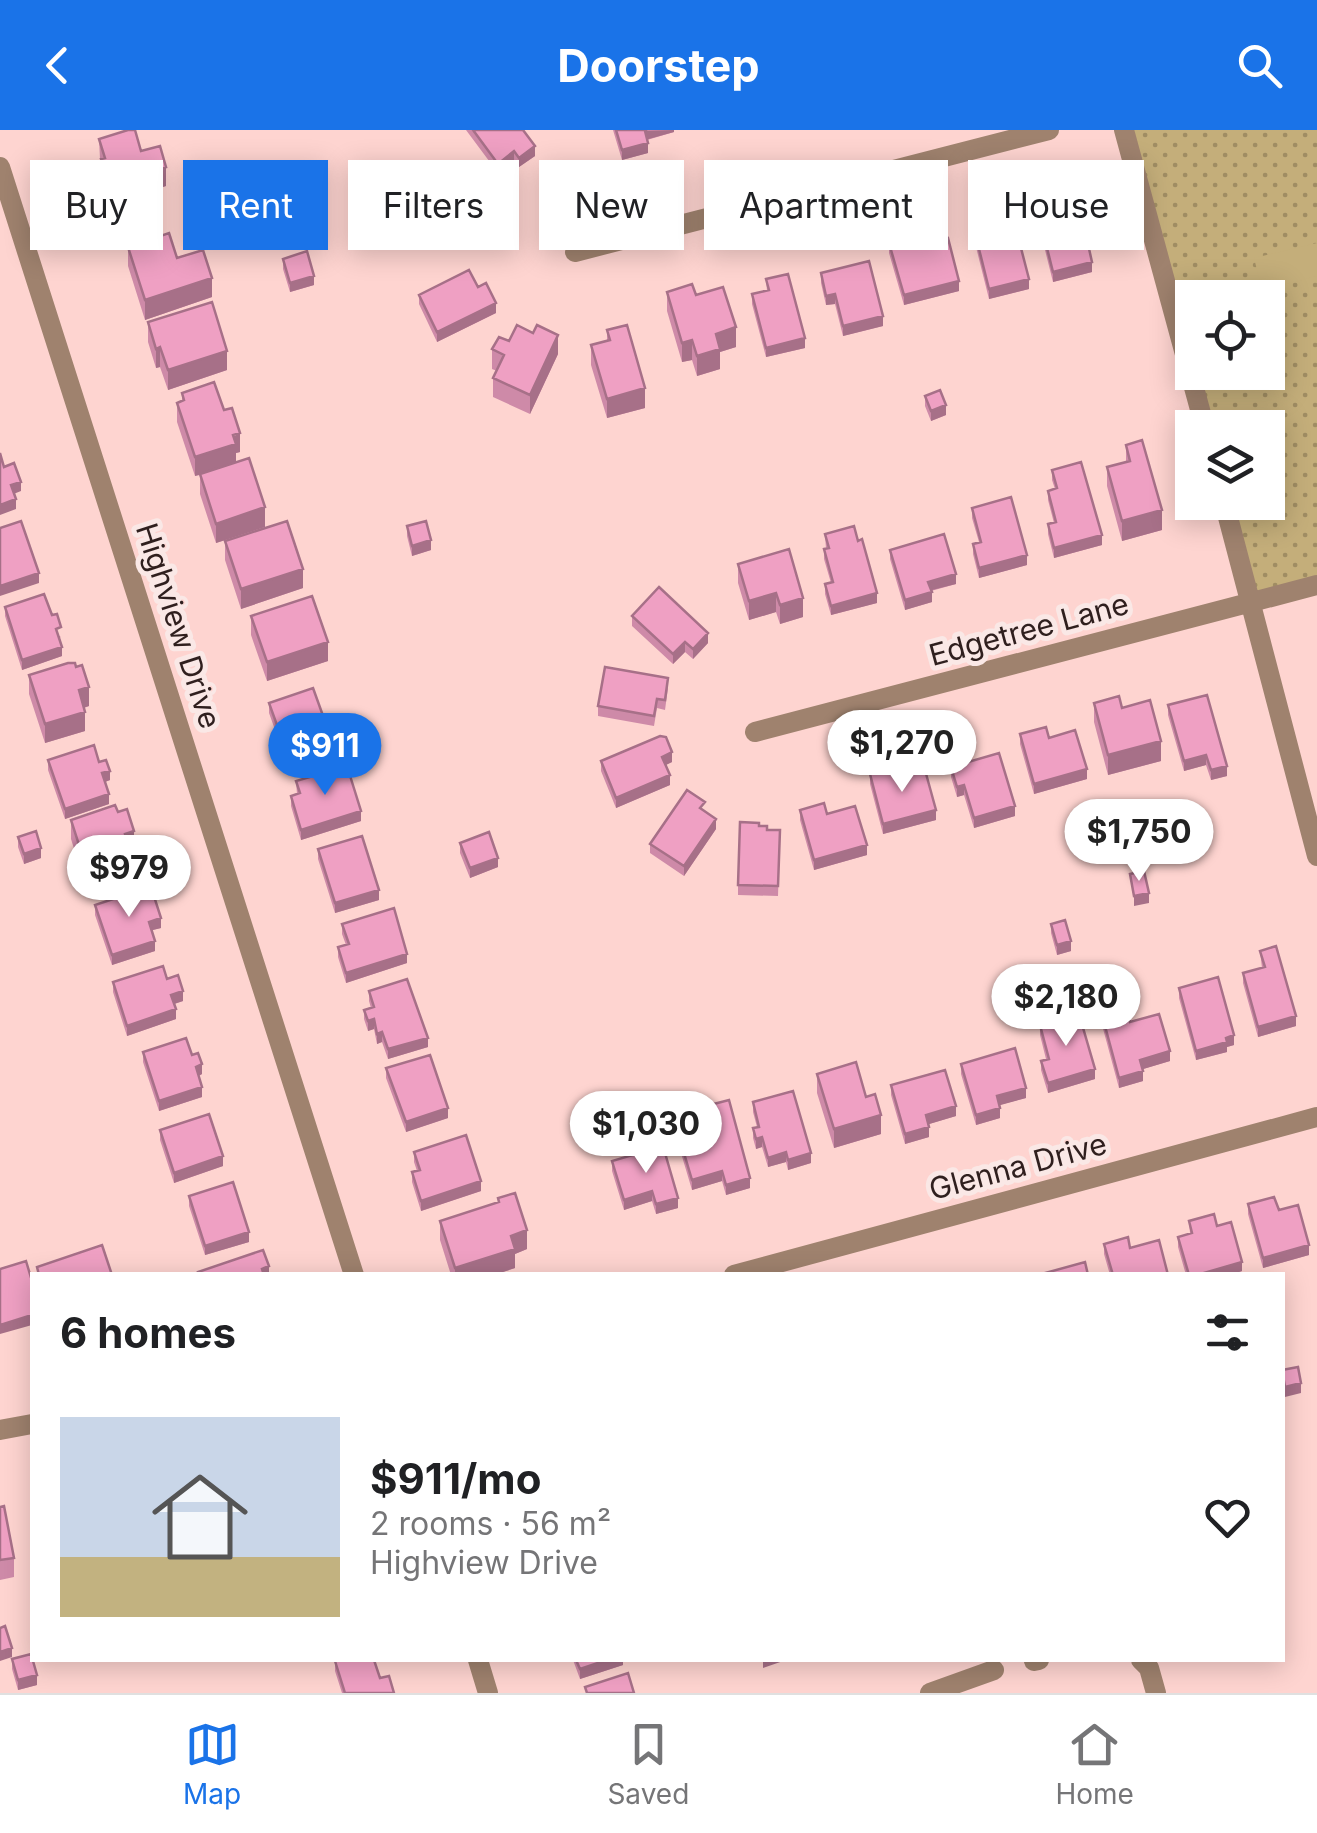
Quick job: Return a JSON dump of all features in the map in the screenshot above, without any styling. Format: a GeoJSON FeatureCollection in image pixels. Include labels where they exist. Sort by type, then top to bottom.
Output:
{"type":"FeatureCollection","features":[{"type":"Feature","properties":{"kind":"street"},"geometry":{"type":"LineString","coordinates":[[574,252],[1048,130]]}},
{"type":"Feature","properties":{"kind":"street"},"geometry":{"type":"LineString","coordinates":[[1124,130],[1199,410]]}},
{"type":"Feature","properties":{"kind":"street","name":"Highview Drive"},"geometry":{"type":"LineString","coordinates":[[0,167],[353,1272]]}},
{"type":"Feature","properties":{"kind":"street"},"geometry":{"type":"LineString","coordinates":[[1228,520],[1317,856]]}},
{"type":"Feature","properties":{"kind":"street","name":"Edgetree Lane"},"geometry":{"type":"LineString","coordinates":[[755,732],[1317,585]]}},
{"type":"Feature","properties":{"kind":"street","name":"Glenna Drive"},"geometry":{"type":"LineString","coordinates":[[745,1272],[1317,1117]]}},
{"type":"Feature","properties":{"kind":"street"},"geometry":{"type":"LineString","coordinates":[[0,1430],[30,1424]]}},
{"type":"Feature","properties":{"kind":"street"},"geometry":{"type":"LineString","coordinates":[[479,1662],[488,1693]]}},
{"type":"Feature","properties":{"kind":"street"},"geometry":{"type":"LineString","coordinates":[[1143,1662],[1149,1668],[1156,1693]]}},
{"type":"Feature","properties":{"kind":"street"},"geometry":{"type":"LineString","coordinates":[[930,1693],[994,1670]]}},
{"type":"Feature","properties":{"kind":"shaded area"},"geometry":{"type":"Polygon","coordinates":[[[1124,130],[1317,130],[1317,585],[1249,603],[1228,520],[1285,520],[1285,410],[1200,410],[1195,390],[1285,390],[1285,280],[1175,280],[1175,317],[1144,203],[1144,160],[1132,160],[1124,130]]]}},
{"type":"Feature","properties":{"kind":"shaded area"},"geometry":{"type":"Polygon","coordinates":[[[1317,243],[1317,276],[1285,284],[1285,280],[1260,280],[1254,258],[1317,243]]]}},
{"type":"Feature","properties":{"kind":"building"},"geometry":{"type":"Polygon","coordinates":[[[135,130],[141,151],[160,146],[166,167],[163,168],[163,160],[101,160],[105,158],[99,139],[135,130]]]}},
{"type":"Feature","properties":{"kind":"building"},"geometry":{"type":"Polygon","coordinates":[[[473,130],[523,130],[535,146],[519,158],[514,151],[503,160],[495,160],[473,130]]]}},
{"type":"Feature","properties":{"kind":"building"},"geometry":{"type":"Polygon","coordinates":[[[616,130],[646,130],[648,143],[622,150],[616,130]]]}},
{"type":"Feature","properties":{"kind":"building"},"geometry":{"type":"Polygon","coordinates":[[[169,233],[177,258],[203,250],[212,278],[145,300],[129,250],[163,250],[163,235],[169,233]]]}},
{"type":"Feature","properties":{"kind":"building"},"geometry":{"type":"Polygon","coordinates":[[[948,238],[959,281],[904,295],[891,250],[948,250],[948,238]]]}},
{"type":"Feature","properties":{"kind":"building"},"geometry":{"type":"Polygon","coordinates":[[[979,250],[1021,250],[1029,279],[989,289],[979,250]]]}},
{"type":"Feature","properties":{"kind":"building"},"geometry":{"type":"Polygon","coordinates":[[[1048,250],[1089,250],[1092,262],[1053,272],[1048,250]]]}},
{"type":"Feature","properties":{"kind":"building"},"geometry":{"type":"Polygon","coordinates":[[[307,251],[314,276],[290,283],[283,259],[307,251]]]}},
{"type":"Feature","properties":{"kind":"building"},"geometry":{"type":"Polygon","coordinates":[[[869,261],[883,316],[843,326],[835,294],[826,296],[821,273],[869,261]]]}},
{"type":"Feature","properties":{"kind":"building"},"geometry":{"type":"Polygon","coordinates":[[[469,270],[478,287],[486,283],[496,303],[437,332],[419,295],[469,270]]]}},
{"type":"Feature","properties":{"kind":"building"},"geometry":{"type":"Polygon","coordinates":[[[788,274],[805,338],[766,348],[752,294],[769,290],[766,279],[788,274]]]}},
{"type":"Feature","properties":{"kind":"building"},"geometry":{"type":"Polygon","coordinates":[[[692,284],[696,295],[723,287],[736,327],[716,334],[720,349],[697,356],[692,340],[682,343],[667,292],[692,284]]]}},
{"type":"Feature","properties":{"kind":"building"},"geometry":{"type":"Polygon","coordinates":[[[212,302],[227,351],[168,370],[148,322],[212,302]]]}},
{"type":"Feature","properties":{"kind":"building"},"geometry":{"type":"Polygon","coordinates":[[[517,325],[533,333],[537,325],[558,335],[530,395],[493,378],[504,355],[492,349],[499,337],[509,341],[517,325]]]}},
{"type":"Feature","properties":{"kind":"building"},"geometry":{"type":"Polygon","coordinates":[[[627,325],[645,388],[607,399],[591,345],[610,340],[607,330],[627,325]]]}},
{"type":"Feature","properties":{"kind":"building"},"geometry":{"type":"Polygon","coordinates":[[[214,382],[224,410],[232,408],[240,433],[233,435],[236,444],[195,457],[177,403],[184,400],[182,393],[214,382]]]}},
{"type":"Feature","properties":{"kind":"building"},"geometry":{"type":"Polygon","coordinates":[[[940,390],[946,405],[931,411],[925,396],[940,390]]]}},
{"type":"Feature","properties":{"kind":"building"},"geometry":{"type":"Polygon","coordinates":[[[1142,440],[1162,510],[1122,521],[1107,467],[1130,461],[1126,445],[1142,440]]]}},
{"type":"Feature","properties":{"kind":"building"},"geometry":{"type":"Polygon","coordinates":[[[0,453],[4,467],[14,463],[21,482],[11,485],[16,499],[0,505],[0,453]]]}},
{"type":"Feature","properties":{"kind":"building"},"geometry":{"type":"Polygon","coordinates":[[[249,458],[265,507],[216,524],[200,474],[249,458]]]}},
{"type":"Feature","properties":{"kind":"building"},"geometry":{"type":"Polygon","coordinates":[[[1081,462],[1102,535],[1054,548],[1048,524],[1056,522],[1048,491],[1057,488],[1052,470],[1081,462]]]}},
{"type":"Feature","properties":{"kind":"building"},"geometry":{"type":"Polygon","coordinates":[[[1011,497],[1027,555],[979,568],[973,544],[981,542],[972,508],[1011,497]]]}},
{"type":"Feature","properties":{"kind":"building"},"geometry":{"type":"Polygon","coordinates":[[[21,521],[39,573],[0,586],[0,528],[21,521]]]}},
{"type":"Feature","properties":{"kind":"building"},"geometry":{"type":"Polygon","coordinates":[[[287,521],[303,569],[241,589],[225,541],[287,521]]]}},
{"type":"Feature","properties":{"kind":"building"},"geometry":{"type":"Polygon","coordinates":[[[426,521],[431,540],[412,546],[407,526],[426,521]]]}},
{"type":"Feature","properties":{"kind":"building"},"geometry":{"type":"Polygon","coordinates":[[[854,526],[858,541],[862,539],[877,593],[831,606],[825,584],[833,582],[824,549],[829,548],[825,534],[854,526]]]}},
{"type":"Feature","properties":{"kind":"building"},"geometry":{"type":"Polygon","coordinates":[[[944,534],[956,574],[928,582],[932,592],[905,600],[890,550],[944,534]]]}},
{"type":"Feature","properties":{"kind":"building"},"geometry":{"type":"Polygon","coordinates":[[[789,549],[803,598],[780,605],[776,593],[749,601],[738,564],[789,549]]]}},
{"type":"Feature","properties":{"kind":"building"},"geometry":{"type":"Polygon","coordinates":[[[659,587],[708,633],[693,649],[685,642],[673,654],[632,616],[659,587]]]}},
{"type":"Feature","properties":{"kind":"building"},"geometry":{"type":"Polygon","coordinates":[[[44,594],[52,615],[57,614],[61,627],[56,629],[62,647],[22,660],[5,607],[44,594]]]}},
{"type":"Feature","properties":{"kind":"building"},"geometry":{"type":"Polygon","coordinates":[[[312,596],[328,642],[267,662],[251,616],[312,596]]]}},
{"type":"Feature","properties":{"kind":"building"},"geometry":{"type":"Polygon","coordinates":[[[68,663],[82,665],[89,687],[79,690],[85,712],[45,724],[29,675],[68,663]]]}},
{"type":"Feature","properties":{"kind":"building"},"geometry":{"type":"Polygon","coordinates":[[[605,667],[668,678],[665,700],[657,699],[654,716],[598,706],[605,667]]]}},
{"type":"Feature","properties":{"kind":"building"},"geometry":{"type":"Polygon","coordinates":[[[313,688],[331,738],[287,753],[269,703],[313,688]]]}},
{"type":"Feature","properties":{"kind":"building"},"geometry":{"type":"Polygon","coordinates":[[[1207,695],[1227,766],[1211,770],[1206,755],[1184,761],[1168,705],[1207,695]]]}},
{"type":"Feature","properties":{"kind":"building"},"geometry":{"type":"Polygon","coordinates":[[[1119,696],[1122,708],[1150,700],[1161,741],[1108,755],[1094,703],[1119,696]]]}},
{"type":"Feature","properties":{"kind":"building"},"geometry":{"type":"Polygon","coordinates":[[[1046,727],[1049,738],[1075,730],[1087,769],[1034,784],[1020,734],[1046,727]]]}},
{"type":"Feature","properties":{"kind":"building"},"geometry":{"type":"Polygon","coordinates":[[[660,736],[666,737],[672,752],[662,757],[670,775],[616,798],[601,761],[660,736]]]}},
{"type":"Feature","properties":{"kind":"building"},"geometry":{"type":"Polygon","coordinates":[[[94,745],[99,762],[106,760],[110,771],[102,773],[109,794],[65,809],[48,760],[94,745]]]}},
{"type":"Feature","properties":{"kind":"building"},"geometry":{"type":"Polygon","coordinates":[[[999,753],[1015,806],[974,818],[964,785],[957,787],[951,767],[999,753]]]}},
{"type":"Feature","properties":{"kind":"building"},"geometry":{"type":"Polygon","coordinates":[[[347,766],[361,811],[301,830],[291,796],[300,793],[296,781],[347,766]]]}},
{"type":"Feature","properties":{"kind":"building"},"geometry":{"type":"Polygon","coordinates":[[[895,766],[899,777],[925,770],[936,810],[883,824],[870,774],[895,766]]]}},
{"type":"Feature","properties":{"kind":"building"},"geometry":{"type":"Polygon","coordinates":[[[687,790],[705,802],[700,808],[716,819],[684,866],[650,844],[687,790]]]}},
{"type":"Feature","properties":{"kind":"building"},"geometry":{"type":"Polygon","coordinates":[[[824,803],[827,814],[855,806],[867,845],[814,860],[800,810],[824,803]]]}},
{"type":"Feature","properties":{"kind":"building"},"geometry":{"type":"Polygon","coordinates":[[[115,805],[118,812],[127,809],[134,831],[125,834],[132,856],[87,870],[71,820],[115,805]]]}},
{"type":"Feature","properties":{"kind":"building"},"geometry":{"type":"Polygon","coordinates":[[[740,822],[780,830],[778,886],[738,885],[740,822]]]}},
{"type":"Feature","properties":{"kind":"building"},"geometry":{"type":"Polygon","coordinates":[[[36,831],[41,848],[24,854],[18,837],[36,831]]]}},
{"type":"Feature","properties":{"kind":"building"},"geometry":{"type":"Polygon","coordinates":[[[489,832],[498,858],[470,868],[460,843],[489,832]]]}},
{"type":"Feature","properties":{"kind":"building"},"geometry":{"type":"Polygon","coordinates":[[[362,836],[379,890],[335,903],[318,849],[362,836]]]}},
{"type":"Feature","properties":{"kind":"building"},"geometry":{"type":"Polygon","coordinates":[[[1144,871],[1149,893],[1134,896],[1130,874],[1144,871]]]}},
{"type":"Feature","properties":{"kind":"building"},"geometry":{"type":"Polygon","coordinates":[[[140,890],[141,894],[152,890],[161,918],[149,922],[155,941],[112,955],[95,905],[140,890]]]}},
{"type":"Feature","properties":{"kind":"building"},"geometry":{"type":"Polygon","coordinates":[[[394,908],[407,954],[346,973],[338,947],[349,944],[342,924],[394,908]]]}},
{"type":"Feature","properties":{"kind":"building"},"geometry":{"type":"Polygon","coordinates":[[[1065,920],[1071,941],[1057,945],[1051,924],[1065,920]]]}},
{"type":"Feature","properties":{"kind":"building"},"geometry":{"type":"Polygon","coordinates":[[[1276,946],[1296,1016],[1258,1027],[1243,973],[1265,967],[1260,951],[1276,946]]]}},
{"type":"Feature","properties":{"kind":"building"},"geometry":{"type":"Polygon","coordinates":[[[163,966],[167,979],[178,975],[183,991],[171,995],[176,1009],[127,1026],[113,982],[163,966]]]}},
{"type":"Feature","properties":{"kind":"building"},"geometry":{"type":"Polygon","coordinates":[[[1218,977],[1234,1035],[1226,1038],[1227,1042],[1196,1051],[1179,988],[1218,977]]]}},
{"type":"Feature","properties":{"kind":"building"},"geometry":{"type":"Polygon","coordinates":[[[407,979],[428,1038],[388,1049],[382,1032],[377,1034],[374,1019],[368,1021],[364,1010],[374,1007],[369,991],[407,979]]]}},
{"type":"Feature","properties":{"kind":"building"},"geometry":{"type":"Polygon","coordinates":[[[1123,992],[1130,1022],[1159,1014],[1170,1051],[1140,1060],[1143,1071],[1119,1078],[1098,1000],[1123,992]]]}},
{"type":"Feature","properties":{"kind":"building"},"geometry":{"type":"Polygon","coordinates":[[[1079,1014],[1095,1069],[1048,1083],[1041,1061],[1049,1059],[1040,1025],[1079,1014]]]}},
{"type":"Feature","properties":{"kind":"building"},"geometry":{"type":"Polygon","coordinates":[[[186,1038],[192,1055],[198,1053],[202,1064],[196,1067],[202,1087],[159,1101],[143,1052],[186,1038]]]}},
{"type":"Feature","properties":{"kind":"building"},"geometry":{"type":"Polygon","coordinates":[[[1015,1048],[1026,1088],[997,1096],[1000,1108],[976,1115],[961,1064],[1015,1048]]]}},
{"type":"Feature","properties":{"kind":"building"},"geometry":{"type":"Polygon","coordinates":[[[430,1055],[448,1108],[406,1122],[386,1068],[430,1055]]]}},
{"type":"Feature","properties":{"kind":"building"},"geometry":{"type":"Polygon","coordinates":[[[856,1062],[866,1097],[875,1094],[881,1115],[834,1129],[817,1074],[856,1062]]]}},
{"type":"Feature","properties":{"kind":"building"},"geometry":{"type":"Polygon","coordinates":[[[945,1070],[956,1106],[926,1115],[929,1127],[905,1134],[891,1085],[945,1070]]]}},
{"type":"Feature","properties":{"kind":"building"},"geometry":{"type":"Polygon","coordinates":[[[793,1091],[811,1153],[788,1160],[786,1152],[768,1158],[762,1137],[756,1139],[753,1128],[759,1127],[753,1102],[793,1091]]]}},
{"type":"Feature","properties":{"kind":"building"},"geometry":{"type":"Polygon","coordinates":[[[729,1100],[750,1178],[726,1185],[722,1171],[692,1180],[681,1143],[709,1135],[702,1107],[729,1100]]]}},
{"type":"Feature","properties":{"kind":"building"},"geometry":{"type":"Polygon","coordinates":[[[209,1114],[223,1156],[174,1173],[160,1130],[209,1114]]]}},
{"type":"Feature","properties":{"kind":"building"},"geometry":{"type":"Polygon","coordinates":[[[466,1135],[481,1181],[421,1201],[412,1172],[420,1170],[414,1152],[466,1135]]]}},
{"type":"Feature","properties":{"kind":"building"},"geometry":{"type":"Polygon","coordinates":[[[663,1146],[678,1198],[656,1204],[652,1191],[624,1200],[612,1161],[663,1146]]]}},
{"type":"Feature","properties":{"kind":"building"},"geometry":{"type":"Polygon","coordinates":[[[233,1182],[249,1232],[205,1246],[189,1196],[233,1182]]]}},
{"type":"Feature","properties":{"kind":"building"},"geometry":{"type":"Polygon","coordinates":[[[515,1193],[527,1230],[511,1236],[515,1249],[455,1268],[440,1221],[515,1193]]]}},
{"type":"Feature","properties":{"kind":"building"},"geometry":{"type":"Polygon","coordinates":[[[1274,1197],[1279,1210],[1298,1205],[1309,1245],[1263,1258],[1248,1204],[1274,1197]]]}},
{"type":"Feature","properties":{"kind":"building"},"geometry":{"type":"Polygon","coordinates":[[[1214,1214],[1217,1226],[1231,1222],[1242,1262],[1207,1272],[1188,1272],[1178,1237],[1192,1233],[1189,1221],[1214,1214]]]}},
{"type":"Feature","properties":{"kind":"building"},"geometry":{"type":"Polygon","coordinates":[[[1128,1237],[1130,1248],[1159,1240],[1167,1272],[1112,1272],[1104,1244],[1128,1237]]]}},
{"type":"Feature","properties":{"kind":"building"},"geometry":{"type":"Polygon","coordinates":[[[102,1245],[111,1272],[38,1272],[37,1267],[102,1245]]]}},
{"type":"Feature","properties":{"kind":"building"},"geometry":{"type":"Polygon","coordinates":[[[263,1250],[269,1266],[263,1272],[198,1272],[263,1250]]]}},
{"type":"Feature","properties":{"kind":"building"},"geometry":{"type":"Polygon","coordinates":[[[26,1261],[30,1274],[30,1316],[0,1325],[0,1269],[26,1261]]]}},
{"type":"Feature","properties":{"kind":"building"},"geometry":{"type":"Polygon","coordinates":[[[1085,1262],[1087,1272],[1049,1272],[1085,1262]]]}},
{"type":"Feature","properties":{"kind":"building"},"geometry":{"type":"Polygon","coordinates":[[[1298,1367],[1301,1383],[1285,1387],[1285,1369],[1298,1367]]]}},
{"type":"Feature","properties":{"kind":"building"},"geometry":{"type":"Polygon","coordinates":[[[4,1506],[14,1558],[0,1560],[0,1507],[4,1506]]]}},
{"type":"Feature","properties":{"kind":"building"},"geometry":{"type":"Polygon","coordinates":[[[5,1626],[12,1648],[0,1652],[0,1628],[5,1626]]]}},
{"type":"Feature","properties":{"kind":"building"},"geometry":{"type":"Polygon","coordinates":[[[30,1654],[37,1675],[18,1680],[12,1659],[30,1654]]]}},
{"type":"Feature","properties":{"kind":"building"},"geometry":{"type":"Polygon","coordinates":[[[335,1662],[375,1662],[380,1678],[389,1676],[394,1693],[345,1693],[335,1662]]]}},
{"type":"Feature","properties":{"kind":"building"},"geometry":{"type":"Polygon","coordinates":[[[577,1662],[601,1662],[580,1669],[577,1662]]]}},
{"type":"Feature","properties":{"kind":"building"},"geometry":{"type":"Polygon","coordinates":[[[628,1673],[634,1693],[587,1693],[585,1687],[628,1673]]]}}]}
